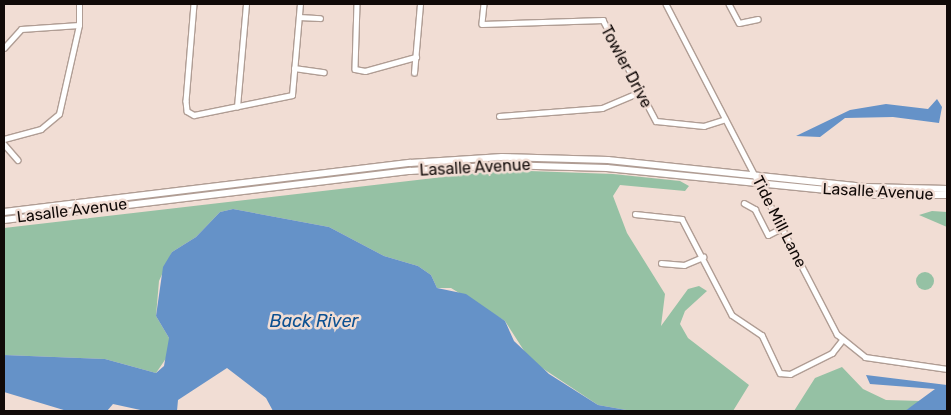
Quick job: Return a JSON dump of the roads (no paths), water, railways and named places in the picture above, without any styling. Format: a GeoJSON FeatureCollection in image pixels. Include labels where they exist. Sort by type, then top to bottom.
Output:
{"type":"FeatureCollection","features":[{"type":"Feature","properties":{"kind":"main road","name":"Lasalle Avenue"},"geometry":{"type":"LineString","coordinates":[[4,212],[474,158],[587,159],[865,187],[947,189]]}},
{"type":"Feature","properties":{"kind":"main road","name":"Lasalle Avenue"},"geometry":{"type":"LineString","coordinates":[[4,220],[476,166],[594,167],[877,195],[947,194]]}},
{"type":"Feature","properties":{"kind":"street"},"geometry":{"type":"LineString","coordinates":[[4,138],[41,129],[59,114],[79,26],[80,4]]}},
{"type":"Feature","properties":{"kind":"street"},"geometry":{"type":"LineString","coordinates":[[194,4],[186,101],[187,111],[194,115],[292,95],[300,4]]}},
{"type":"Feature","properties":{"kind":"street"},"geometry":{"type":"LineString","coordinates":[[237,107],[246,4]]}},
{"type":"Feature","properties":{"kind":"street"},"geometry":{"type":"LineString","coordinates":[[357,4],[355,69],[365,71],[416,57]]}},
{"type":"Feature","properties":{"kind":"street"},"geometry":{"type":"LineString","coordinates":[[414,73],[420,4]]}},
{"type":"Feature","properties":{"kind":"street","name":"Towler Drive"},"geometry":{"type":"LineString","coordinates":[[484,4],[482,24],[603,20],[656,121],[704,126],[726,119]]}},
{"type":"Feature","properties":{"kind":"street","name":"Tide Mill Lane"},"geometry":{"type":"LineString","coordinates":[[666,4],[758,183],[842,340],[866,357],[947,369]]}},
{"type":"Feature","properties":{"kind":"street"},"geometry":{"type":"LineString","coordinates":[[729,4],[740,23],[758,20]]}},
{"type":"Feature","properties":{"kind":"street"},"geometry":{"type":"LineString","coordinates":[[299,17],[320,18]]}},
{"type":"Feature","properties":{"kind":"street"},"geometry":{"type":"LineString","coordinates":[[4,48],[21,28],[79,26]]}},
{"type":"Feature","properties":{"kind":"street"},"geometry":{"type":"LineString","coordinates":[[294,68],[324,72]]}},
{"type":"Feature","properties":{"kind":"street"},"geometry":{"type":"LineString","coordinates":[[499,116],[602,108],[640,92]]}},
{"type":"Feature","properties":{"kind":"street"},"geometry":{"type":"LineString","coordinates":[[4,144],[18,160]]}},
{"type":"Feature","properties":{"kind":"street"},"geometry":{"type":"LineString","coordinates":[[744,203],[755,209],[768,235],[782,228]]}},
{"type":"Feature","properties":{"kind":"street"},"geometry":{"type":"LineString","coordinates":[[635,214],[679,217],[732,315],[762,335],[780,373],[790,374],[832,353],[842,340]]}},
{"type":"Feature","properties":{"kind":"street"},"geometry":{"type":"LineString","coordinates":[[661,263],[684,265],[702,257]]}},
{"type":"Feature","properties":{"kind":"water"},"geometry":{"type":"Polygon","coordinates":[[[937,99],[942,107],[939,123],[893,117],[845,118],[820,137],[796,136],[850,110],[886,104],[928,109],[937,99]]]}},
{"type":"Feature","properties":{"kind":"water","name":"Back River"},"geometry":{"type":"Polygon","coordinates":[[[233,209],[329,227],[384,256],[418,266],[431,275],[437,288],[466,294],[505,321],[514,341],[549,374],[598,405],[632,411],[273,411],[266,398],[227,368],[178,400],[177,411],[145,411],[113,404],[107,411],[67,411],[4,392],[4,355],[105,359],[156,373],[164,366],[169,338],[156,316],[163,267],[172,252],[196,237],[220,212],[233,209]]]}},
{"type":"Feature","properties":{"kind":"water"},"geometry":{"type":"Polygon","coordinates":[[[866,375],[947,385],[947,411],[905,411],[935,389],[870,384],[866,375]]]}}]}
